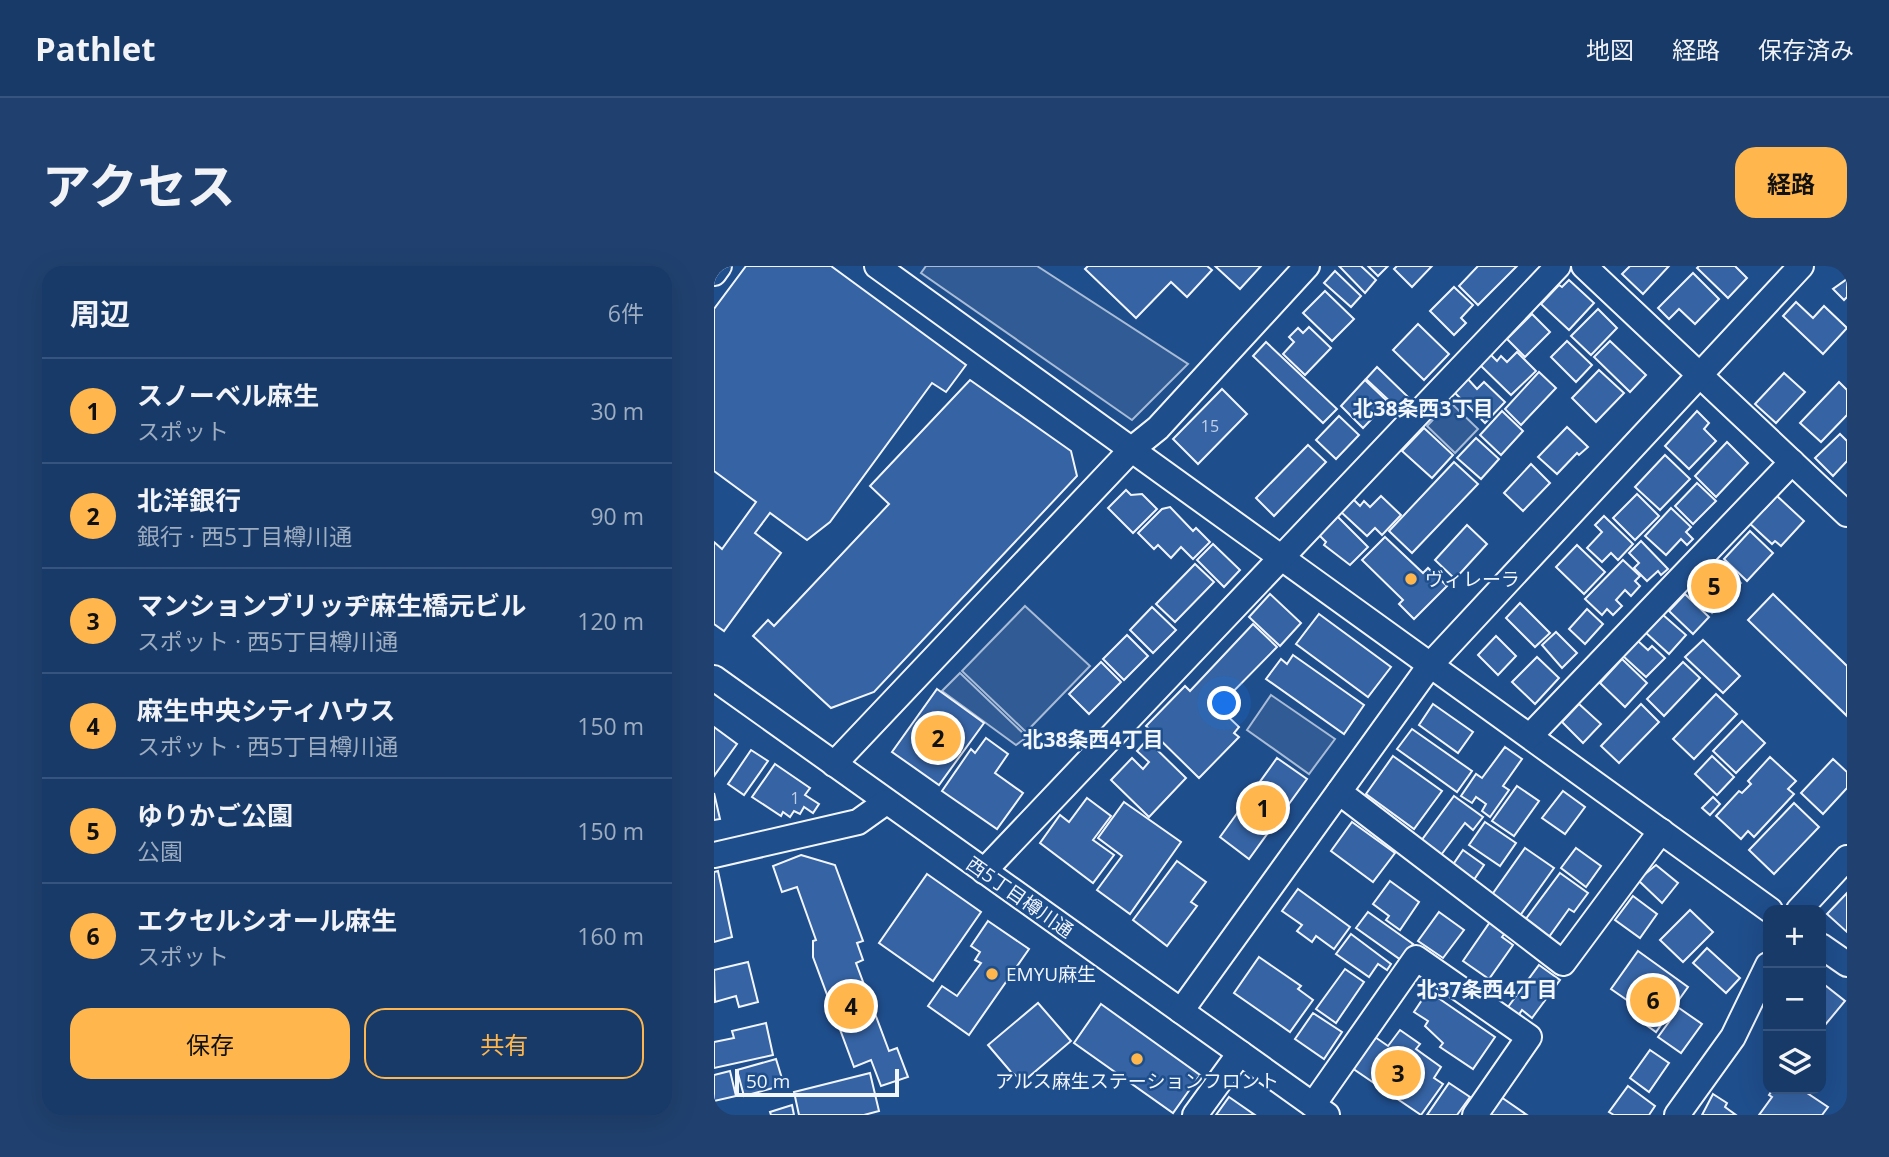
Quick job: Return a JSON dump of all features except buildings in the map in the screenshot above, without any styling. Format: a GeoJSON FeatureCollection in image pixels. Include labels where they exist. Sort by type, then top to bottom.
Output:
{"type":"FeatureCollection","features":[{"type":"Feature","properties":{"kind":"street"},"geometry":{"type":"LineString","coordinates":[[714,273],[719,266]]}},
{"type":"Feature","properties":{"kind":"street"},"geometry":{"type":"LineString","coordinates":[[877,266],[906,274],[1132,449],[1763,905]]}},
{"type":"Feature","properties":{"kind":"street"},"geometry":{"type":"LineString","coordinates":[[834,764],[1132,449],[1158,428],[1307,266]]}},
{"type":"Feature","properties":{"kind":"street"},"geometry":{"type":"LineString","coordinates":[[984,871],[1558,266]]}},
{"type":"Feature","properties":{"kind":"street"},"geometry":{"type":"LineString","coordinates":[[1584,266],[1847,514]]}},
{"type":"Feature","properties":{"kind":"street"},"geometry":{"type":"LineString","coordinates":[[1181,1011],[1431,664],[1801,266]]}},
{"type":"Feature","properties":{"kind":"street"},"geometry":{"type":"LineString","coordinates":[[1530,736],[1791,462]]}},
{"type":"Feature","properties":{"kind":"street","name":"西5丁目樽川通"},"geometry":{"type":"LineString","coordinates":[[714,678],[1320,1110]]}},
{"type":"Feature","properties":{"kind":"street"},"geometry":{"type":"LineString","coordinates":[[1339,792],[1563,963],[1661,831]]}},
{"type":"Feature","properties":{"kind":"street"},"geometry":{"type":"LineString","coordinates":[[714,855],[858,822],[886,802]]}},
{"type":"Feature","properties":{"kind":"street"},"geometry":{"type":"LineString","coordinates":[[1804,905],[1847,858]]}},
{"type":"Feature","properties":{"kind":"street"},"geometry":{"type":"LineString","coordinates":[[1826,949],[1847,964]]}},
{"type":"Feature","properties":{"kind":"street"},"geometry":{"type":"LineString","coordinates":[[1320,1110],[1416,958],[1529,1037],[1475,1115]]}},
{"type":"Feature","properties":{"kind":"street"},"geometry":{"type":"LineString","coordinates":[[1677,1115],[1737,1030],[1767,968]]}},
{"type":"Feature","properties":{"kind":"street"},"geometry":{"type":"LineString","coordinates":[[1195,1115],[1240,1053]]}},
{"type":"Feature","properties":{"kind":"shaded area"},"geometry":{"type":"Polygon","coordinates":[[[926,266],[1037,266],[1188,364],[1132,420],[921,273],[926,266]]]}},
{"type":"Feature","properties":{"kind":"shaded area"},"geometry":{"type":"Polygon","coordinates":[[[1450,402],[1478,429],[1455,453],[1427,426],[1450,402]]]}},
{"type":"Feature","properties":{"kind":"shaded area"},"geometry":{"type":"Polygon","coordinates":[[[1716,560],[1741,583],[1712,613],[1687,589],[1716,560]]]}},
{"type":"Feature","properties":{"kind":"shaded area"},"geometry":{"type":"Polygon","coordinates":[[[1025,606],[1090,666],[1026,732],[962,671],[1025,606]]]}},
{"type":"Feature","properties":{"kind":"shaded area"},"geometry":{"type":"Polygon","coordinates":[[[960,673],[1027,737],[1016,745],[942,691],[960,673]]]}},
{"type":"Feature","properties":{"kind":"shaded area"},"geometry":{"type":"Polygon","coordinates":[[[1271,695],[1335,739],[1309,774],[1247,730],[1271,695]]]}},
{"type":"Feature","properties":{"kind":"place","name":"ヴィレーラ"},"geometry":{"type":"Point","coordinates":[1411,579]}},
{"type":"Feature","properties":{"kind":"place","name":"ゆりかご公園"},"geometry":{"type":"Point","coordinates":[1714,586]}},
{"type":"Feature","properties":{"kind":"place","name":"北洋銀行"},"geometry":{"type":"Point","coordinates":[938,738]}},
{"type":"Feature","properties":{"kind":"place","name":"スノーベル麻生"},"geometry":{"type":"Point","coordinates":[1263,808]}},
{"type":"Feature","properties":{"kind":"place","name":"EMYU麻生"},"geometry":{"type":"Point","coordinates":[992,974]}},
{"type":"Feature","properties":{"kind":"place","name":"エクセルシオール麻生"},"geometry":{"type":"Point","coordinates":[1653,1000]}},
{"type":"Feature","properties":{"kind":"place","name":"麻生中央シティハウス"},"geometry":{"type":"Point","coordinates":[851,1006]}},
{"type":"Feature","properties":{"kind":"place","name":"アルス麻生ステーションフロント"},"geometry":{"type":"Point","coordinates":[1137,1059]}},
{"type":"Feature","properties":{"kind":"place","name":"マンションブリッヂ麻生橋元ビル"},"geometry":{"type":"Point","coordinates":[1398,1073]}},
{"type":"Feature","properties":{"kind":"district","name":"北38条西3丁目"},"geometry":{"type":"Point","coordinates":[1423,409]}},
{"type":"Feature","properties":{"kind":"district","name":"北38条西4丁目"},"geometry":{"type":"Point","coordinates":[1093,740]}},
{"type":"Feature","properties":{"kind":"district","name":"北37条西4丁目"},"geometry":{"type":"Point","coordinates":[1487,990]}}]}
